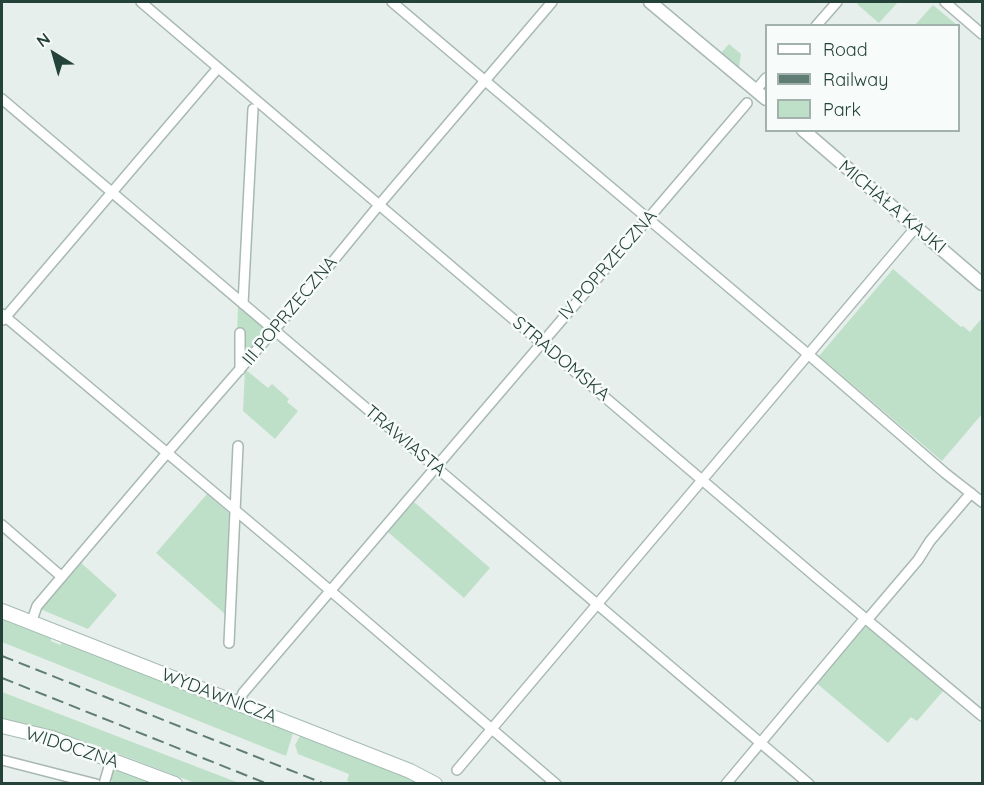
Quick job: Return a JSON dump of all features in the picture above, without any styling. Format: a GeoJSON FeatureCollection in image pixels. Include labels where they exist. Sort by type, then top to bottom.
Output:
{"type":"FeatureCollection","features":[{"type":"Feature","properties":{"kind":"main road","name":"WYDAWNICZA"},"geometry":{"type":"LineString","coordinates":[[2,611],[410,771],[435,783]]}},
{"type":"Feature","properties":{"kind":"main road","name":"WIDOCZNA"},"geometry":{"type":"LineString","coordinates":[[2,726],[52,738],[175,783]]}},
{"type":"Feature","properties":{"kind":"street","name":"STRADOMSKA"},"geometry":{"type":"LineString","coordinates":[[141,2],[982,716]]}},
{"type":"Feature","properties":{"kind":"street"},"geometry":{"type":"LineString","coordinates":[[392,2],[982,502]]}},
{"type":"Feature","properties":{"kind":"street","name":"III POPRZECZNA"},"geometry":{"type":"LineString","coordinates":[[31,622],[37,606],[552,2]]}},
{"type":"Feature","properties":{"kind":"street"},"geometry":{"type":"LineString","coordinates":[[650,2],[765,98]]}},
{"type":"Feature","properties":{"kind":"street"},"geometry":{"type":"LineString","coordinates":[[818,24],[837,2]]}},
{"type":"Feature","properties":{"kind":"street"},"geometry":{"type":"LineString","coordinates":[[945,2],[982,34]]}},
{"type":"Feature","properties":{"kind":"street"},"geometry":{"type":"LineString","coordinates":[[218,68],[3,318],[167,453],[556,783]]}},
{"type":"Feature","properties":{"kind":"street"},"geometry":{"type":"LineString","coordinates":[[756,90],[765,79]]}},
{"type":"Feature","properties":{"kind":"street","name":"TRAWIASTA"},"geometry":{"type":"LineString","coordinates":[[2,99],[809,783]]}},
{"type":"Feature","properties":{"kind":"street","name":"IV POPRZECZNA"},"geometry":{"type":"LineString","coordinates":[[239,704],[243,693],[747,103]]}},
{"type":"Feature","properties":{"kind":"street"},"geometry":{"type":"LineString","coordinates":[[243,304],[253,109]]}},
{"type":"Feature","properties":{"kind":"street","name":"MICHAŁA KAJKI"},"geometry":{"type":"LineString","coordinates":[[805,132],[982,284]]}},
{"type":"Feature","properties":{"kind":"street"},"geometry":{"type":"LineString","coordinates":[[457,770],[916,227]]}},
{"type":"Feature","properties":{"kind":"street"},"geometry":{"type":"LineString","coordinates":[[240,333],[240,370]]}},
{"type":"Feature","properties":{"kind":"street"},"geometry":{"type":"LineString","coordinates":[[229,643],[238,446]]}},
{"type":"Feature","properties":{"kind":"street"},"geometry":{"type":"LineString","coordinates":[[726,783],[918,560],[971,493]]}},
{"type":"Feature","properties":{"kind":"street"},"geometry":{"type":"LineString","coordinates":[[2,525],[62,577]]}},
{"type":"Feature","properties":{"kind":"street"},"geometry":{"type":"LineString","coordinates":[[104,783],[111,759]]}},
{"type":"Feature","properties":{"kind":"street","name":"WIDOCZNA"},"geometry":{"type":"LineString","coordinates":[[2,760],[96,783]]}},
{"type":"Feature","properties":{"kind":"green space"},"geometry":{"type":"Polygon","coordinates":[[[859,2],[898,2],[879,23],[857,4],[859,2]]]}},
{"type":"Feature","properties":{"kind":"green space"},"geometry":{"type":"Polygon","coordinates":[[[933,5],[956,24],[916,24],[933,5]]]}},
{"type":"Feature","properties":{"kind":"green space"},"geometry":{"type":"Polygon","coordinates":[[[729,44],[741,54],[739,68],[722,56],[721,53],[729,44]]]}},
{"type":"Feature","properties":{"kind":"green space"},"geometry":{"type":"Polygon","coordinates":[[[893,269],[961,327],[963,326],[970,332],[982,318],[982,414],[942,461],[819,356],[893,269]]]}},
{"type":"Feature","properties":{"kind":"green space"},"geometry":{"type":"Polygon","coordinates":[[[238,306],[244,308],[269,331],[243,360],[237,332],[238,306]]]}},
{"type":"Feature","properties":{"kind":"green space"},"geometry":{"type":"Polygon","coordinates":[[[245,369],[268,388],[272,384],[289,399],[287,402],[298,411],[275,439],[243,411],[245,369]]]}},
{"type":"Feature","properties":{"kind":"green space"},"geometry":{"type":"Polygon","coordinates":[[[207,494],[229,513],[225,614],[156,553],[207,494]]]}},
{"type":"Feature","properties":{"kind":"green space"},"geometry":{"type":"Polygon","coordinates":[[[414,502],[490,568],[464,598],[388,532],[414,502]]]}},
{"type":"Feature","properties":{"kind":"green space"},"geometry":{"type":"Polygon","coordinates":[[[79,561],[117,595],[88,629],[40,609],[61,582],[64,583],[79,561]]]}},
{"type":"Feature","properties":{"kind":"green space"},"geometry":{"type":"Polygon","coordinates":[[[2,618],[51,637],[51,641],[60,645],[62,642],[293,733],[286,756],[2,642],[2,618]]]}},
{"type":"Feature","properties":{"kind":"green space"},"geometry":{"type":"Polygon","coordinates":[[[866,625],[944,690],[917,721],[911,717],[888,743],[815,682],[866,625]]]}},
{"type":"Feature","properties":{"kind":"green space"},"geometry":{"type":"Polygon","coordinates":[[[2,692],[239,783],[195,783],[60,733],[2,719],[2,692]]]}},
{"type":"Feature","properties":{"kind":"green space"},"geometry":{"type":"Polygon","coordinates":[[[300,736],[420,783],[354,783],[347,781],[349,774],[298,754],[295,745],[300,736]]]}},
{"type":"Feature","properties":{"kind":"green space"},"geometry":{"type":"Polygon","coordinates":[[[118,768],[164,783],[114,783],[110,780],[110,776],[118,768]]]}},
{"type":"Feature","properties":{"kind":"railway"},"geometry":{"type":"LineString","coordinates":[[2,656],[325,784]]}},
{"type":"Feature","properties":{"kind":"railway"},"geometry":{"type":"LineString","coordinates":[[2,678],[268,784]]}}]}
